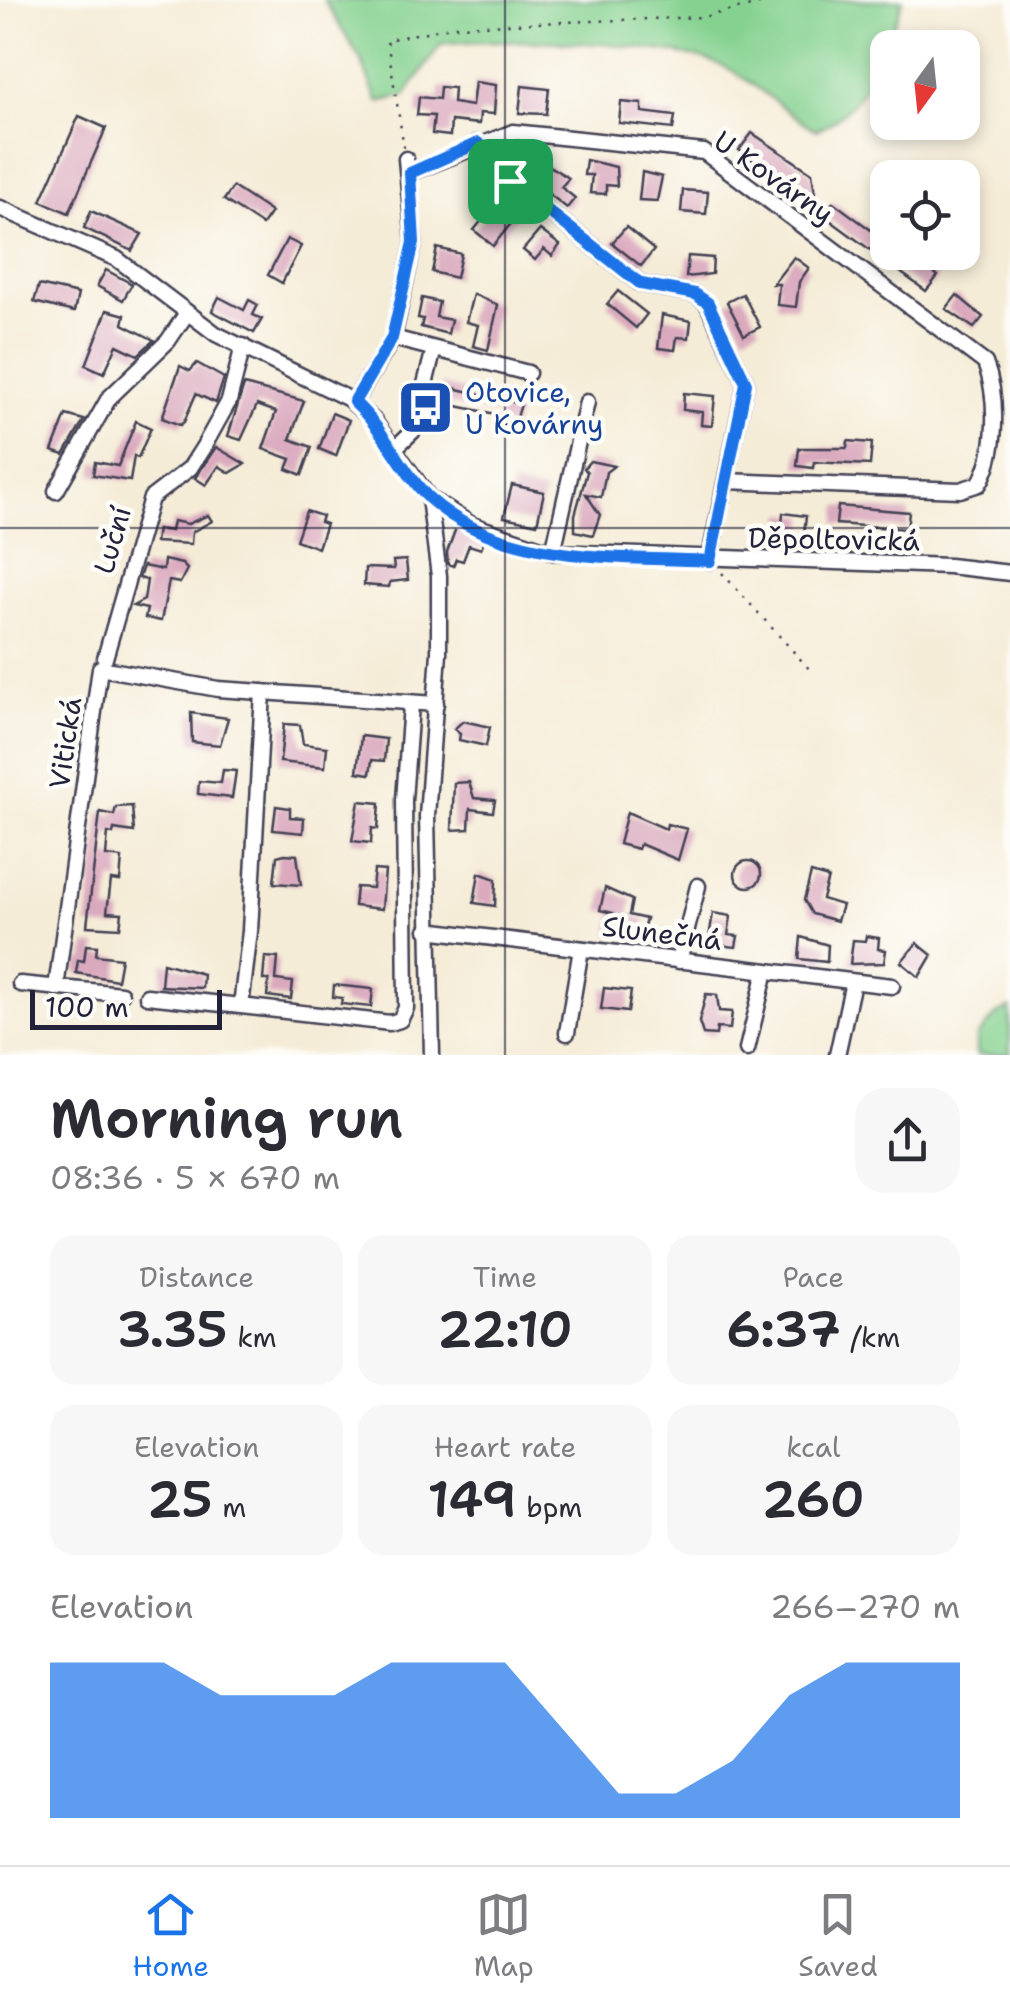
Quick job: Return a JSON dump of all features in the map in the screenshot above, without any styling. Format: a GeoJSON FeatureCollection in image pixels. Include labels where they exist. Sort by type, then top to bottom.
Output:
{"type":"FeatureCollection","features":[{"type":"Feature","properties":{"kind":"street","name":"U Kovárny"},"geometry":{"type":"LineString","coordinates":[[408,166],[513,132],[704,152],[985,363],[995,388],[986,472],[979,484],[960,490],[726,481]]}},
{"type":"Feature","properties":{"kind":"street"},"geometry":{"type":"LineString","coordinates":[[478,143],[510,181],[641,284],[695,294],[708,303],[746,383],[710,561]]}},
{"type":"Feature","properties":{"kind":"street"},"geometry":{"type":"LineString","coordinates":[[354,402],[392,338],[414,242],[408,166]]}},
{"type":"Feature","properties":{"kind":"street","name":"Děpoltovická"},"geometry":{"type":"LineString","coordinates":[[0,208],[117,260],[187,314],[354,402],[395,448],[429,498],[472,525],[554,552],[710,561],[950,566],[1010,573]]}},
{"type":"Feature","properties":{"kind":"street"},"geometry":{"type":"LineString","coordinates":[[56,491],[108,398],[168,340],[187,314]]}},
{"type":"Feature","properties":{"kind":"street"},"geometry":{"type":"LineString","coordinates":[[392,338],[528,373]]}},
{"type":"Feature","properties":{"kind":"street","name":"Luční"},"geometry":{"type":"LineString","coordinates":[[105,658],[151,498],[190,468],[204,446],[228,401],[243,346]]}},
{"type":"Feature","properties":{"kind":"street"},"geometry":{"type":"LineString","coordinates":[[395,448],[412,431],[434,349]]}},
{"type":"Feature","properties":{"kind":"street"},"geometry":{"type":"LineString","coordinates":[[554,552],[587,402]]}},
{"type":"Feature","properties":{"kind":"street","name":"Děpoltovická"},"geometry":{"type":"LineString","coordinates":[[429,498],[439,576],[436,704],[427,816],[432,1055]]}},
{"type":"Feature","properties":{"kind":"street","name":"Vitická"},"geometry":{"type":"LineString","coordinates":[[56,988],[100,668],[263,692],[436,704]]}},
{"type":"Feature","properties":{"kind":"street"},"geometry":{"type":"LineString","coordinates":[[241,1006],[250,932],[263,692]]}},
{"type":"Feature","properties":{"kind":"street"},"geometry":{"type":"LineString","coordinates":[[147,996],[390,1023],[400,1020],[406,1008],[404,800],[411,704]]}},
{"type":"Feature","properties":{"kind":"street"},"geometry":{"type":"LineString","coordinates":[[679,960],[698,886]]}},
{"type":"Feature","properties":{"kind":"street","name":"Slunečná"},"geometry":{"type":"LineString","coordinates":[[427,930],[892,986]]}},
{"type":"Feature","properties":{"kind":"street"},"geometry":{"type":"LineString","coordinates":[[567,1032],[581,948]]}},
{"type":"Feature","properties":{"kind":"street"},"geometry":{"type":"LineString","coordinates":[[748,1049],[766,971]]}},
{"type":"Feature","properties":{"kind":"street"},"geometry":{"type":"LineString","coordinates":[[837,1055],[853,982]]}},
{"type":"Feature","properties":{"kind":"street"},"geometry":{"type":"LineString","coordinates":[[20,984],[121,994]]}},
{"type":"Feature","properties":{"kind":"path"},"geometry":{"type":"LineString","coordinates":[[408,166],[387,40],[455,26],[702,17],[776,0]]}},
{"type":"Feature","properties":{"kind":"path"},"geometry":{"type":"LineString","coordinates":[[710,561],[812,672]]}},
{"type":"Feature","properties":{"kind":"green space"},"geometry":{"type":"Polygon","coordinates":[[[324,0],[903,0],[891,30],[870,30],[870,78],[861,92],[833,121],[816,130],[729,69],[671,52],[588,43],[441,44],[405,96],[378,102],[361,60],[324,0]]]}},
{"type":"Feature","properties":{"kind":"green space"},"geometry":{"type":"Polygon","coordinates":[[[1010,1008],[1010,1055],[977,1055],[977,1037],[998,1013],[1010,1008]]]}},
{"type":"Feature","properties":{"kind":"building"},"geometry":{"type":"Polygon","coordinates":[[[475,82],[496,85],[494,114],[480,113],[479,124],[451,121],[450,136],[432,134],[434,116],[417,115],[419,97],[439,99],[440,87],[454,88],[453,103],[472,106],[475,82]]]}},
{"type":"Feature","properties":{"kind":"building"},"geometry":{"type":"Polygon","coordinates":[[[522,86],[549,89],[546,114],[519,113],[522,86]]]}},
{"type":"Feature","properties":{"kind":"building"},"geometry":{"type":"Polygon","coordinates":[[[621,102],[642,104],[642,112],[675,116],[673,129],[619,123],[621,102]]]}},
{"type":"Feature","properties":{"kind":"building"},"geometry":{"type":"Polygon","coordinates":[[[79,116],[106,128],[69,213],[41,201],[79,116]]]}},
{"type":"Feature","properties":{"kind":"building"},"geometry":{"type":"Polygon","coordinates":[[[752,133],[812,173],[815,193],[803,199],[739,150],[752,133]]]}},
{"type":"Feature","properties":{"kind":"building"},"geometry":{"type":"Polygon","coordinates":[[[539,160],[569,178],[561,187],[575,198],[567,208],[526,176],[539,160]]]}},
{"type":"Feature","properties":{"kind":"building"},"geometry":{"type":"Polygon","coordinates":[[[586,160],[616,167],[617,186],[606,185],[606,194],[590,193],[592,175],[584,175],[586,160]]]}},
{"type":"Feature","properties":{"kind":"building"},"geometry":{"type":"Polygon","coordinates":[[[642,172],[662,177],[657,201],[639,200],[642,172]]]}},
{"type":"Feature","properties":{"kind":"building"},"geometry":{"type":"Polygon","coordinates":[[[233,187],[271,212],[262,225],[224,200],[233,187]]]}},
{"type":"Feature","properties":{"kind":"building"},"geometry":{"type":"Polygon","coordinates":[[[683,190],[708,192],[706,214],[681,212],[683,190]]]}},
{"type":"Feature","properties":{"kind":"building"},"geometry":{"type":"Polygon","coordinates":[[[501,197],[520,212],[493,246],[474,230],[501,197]]]}},
{"type":"Feature","properties":{"kind":"building"},"geometry":{"type":"Polygon","coordinates":[[[833,202],[870,229],[870,250],[823,215],[833,202]]]}},
{"type":"Feature","properties":{"kind":"building"},"geometry":{"type":"Polygon","coordinates":[[[91,211],[142,234],[132,251],[84,228],[91,211]]]}},
{"type":"Feature","properties":{"kind":"building"},"geometry":{"type":"Polygon","coordinates":[[[626,227],[654,250],[641,266],[612,243],[626,227]]]}},
{"type":"Feature","properties":{"kind":"building"},"geometry":{"type":"Polygon","coordinates":[[[540,230],[560,245],[552,256],[544,249],[535,260],[523,250],[540,230]]]}},
{"type":"Feature","properties":{"kind":"building"},"geometry":{"type":"Polygon","coordinates":[[[287,239],[301,246],[282,283],[268,275],[287,239]]]}},
{"type":"Feature","properties":{"kind":"building"},"geometry":{"type":"Polygon","coordinates":[[[437,248],[461,254],[456,278],[432,272],[437,248]]]}},
{"type":"Feature","properties":{"kind":"building"},"geometry":{"type":"Polygon","coordinates":[[[688,256],[713,258],[712,274],[686,277],[688,256]]]}},
{"type":"Feature","properties":{"kind":"building"},"geometry":{"type":"Polygon","coordinates":[[[794,257],[809,268],[799,282],[796,307],[777,305],[779,284],[773,284],[794,257]]]}},
{"type":"Feature","properties":{"kind":"building"},"geometry":{"type":"Polygon","coordinates":[[[106,270],[132,284],[123,300],[97,286],[106,270]]]}},
{"type":"Feature","properties":{"kind":"building"},"geometry":{"type":"Polygon","coordinates":[[[898,270],[930,270],[938,276],[926,291],[898,270]]]}},
{"type":"Feature","properties":{"kind":"building"},"geometry":{"type":"Polygon","coordinates":[[[39,285],[78,294],[74,312],[34,302],[39,285]]]}},
{"type":"Feature","properties":{"kind":"building"},"geometry":{"type":"Polygon","coordinates":[[[618,291],[647,314],[636,328],[607,304],[618,291]]]}},
{"type":"Feature","properties":{"kind":"building"},"geometry":{"type":"Polygon","coordinates":[[[473,294],[498,305],[488,350],[473,346],[478,325],[466,322],[473,294]]]}},
{"type":"Feature","properties":{"kind":"building"},"geometry":{"type":"Polygon","coordinates":[[[743,294],[760,327],[744,335],[727,302],[743,294]]]}},
{"type":"Feature","properties":{"kind":"building"},"geometry":{"type":"Polygon","coordinates":[[[957,295],[983,317],[974,328],[946,309],[957,295]]]}},
{"type":"Feature","properties":{"kind":"building"},"geometry":{"type":"Polygon","coordinates":[[[219,297],[244,310],[249,300],[258,305],[253,315],[262,319],[254,333],[212,311],[219,297]]]}},
{"type":"Feature","properties":{"kind":"building"},"geometry":{"type":"Polygon","coordinates":[[[422,298],[439,302],[436,317],[451,320],[448,334],[421,327],[423,319],[418,318],[422,298]]]}},
{"type":"Feature","properties":{"kind":"building"},"geometry":{"type":"Polygon","coordinates":[[[107,310],[125,315],[123,324],[154,340],[138,355],[117,345],[104,373],[86,365],[107,310]]]}},
{"type":"Feature","properties":{"kind":"building"},"geometry":{"type":"Polygon","coordinates":[[[662,315],[691,321],[689,338],[677,337],[675,350],[658,348],[662,315]]]}},
{"type":"Feature","properties":{"kind":"building"},"geometry":{"type":"Polygon","coordinates":[[[197,363],[224,378],[216,403],[196,394],[180,425],[162,418],[180,366],[190,371],[197,363]]]}},
{"type":"Feature","properties":{"kind":"building"},"geometry":{"type":"Polygon","coordinates":[[[244,385],[304,401],[290,439],[312,447],[302,475],[287,469],[291,459],[263,449],[276,412],[257,405],[241,440],[228,436],[244,385]]]}},
{"type":"Feature","properties":{"kind":"building"},"geometry":{"type":"Polygon","coordinates":[[[441,385],[521,404],[514,428],[498,422],[500,415],[438,402],[441,385]]]}},
{"type":"Feature","properties":{"kind":"building"},"geometry":{"type":"Polygon","coordinates":[[[684,393],[715,396],[712,426],[701,425],[702,412],[683,410],[684,393]]]}},
{"type":"Feature","properties":{"kind":"building"},"geometry":{"type":"Polygon","coordinates":[[[332,413],[349,420],[336,456],[319,449],[332,413]]]}},
{"type":"Feature","properties":{"kind":"building"},"geometry":{"type":"Polygon","coordinates":[[[66,415],[84,420],[64,455],[52,451],[66,415]]]}},
{"type":"Feature","properties":{"kind":"building"},"geometry":{"type":"Polygon","coordinates":[[[136,421],[151,428],[138,458],[134,456],[130,481],[93,475],[95,462],[118,466],[136,421]]]}},
{"type":"Feature","properties":{"kind":"building"},"geometry":{"type":"Polygon","coordinates":[[[848,441],[872,443],[870,465],[814,462],[813,468],[797,466],[799,448],[847,448],[848,441]]]}},
{"type":"Feature","properties":{"kind":"building"},"geometry":{"type":"Polygon","coordinates":[[[216,447],[245,464],[230,473],[219,466],[206,485],[195,478],[216,447]]]}},
{"type":"Feature","properties":{"kind":"building"},"geometry":{"type":"Polygon","coordinates":[[[590,461],[614,466],[606,472],[601,497],[586,494],[600,515],[593,535],[575,531],[575,515],[587,472],[584,468],[590,461]]]}},
{"type":"Feature","properties":{"kind":"building"},"geometry":{"type":"Polygon","coordinates":[[[512,485],[544,492],[537,524],[504,517],[512,485]]]}},
{"type":"Feature","properties":{"kind":"building"},"geometry":{"type":"Polygon","coordinates":[[[838,506],[909,512],[907,529],[836,524],[838,506]]]}},
{"type":"Feature","properties":{"kind":"building"},"geometry":{"type":"Polygon","coordinates":[[[306,511],[322,516],[320,522],[326,524],[318,548],[296,540],[306,511]]]}},
{"type":"Feature","properties":{"kind":"building"},"geometry":{"type":"Polygon","coordinates":[[[783,513],[806,516],[803,544],[781,537],[783,513]]]}},
{"type":"Feature","properties":{"kind":"building"},"geometry":{"type":"Polygon","coordinates":[[[208,515],[212,521],[192,532],[191,544],[155,542],[157,529],[171,531],[173,521],[188,524],[208,515]]]}},
{"type":"Feature","properties":{"kind":"building"},"geometry":{"type":"Polygon","coordinates":[[[456,528],[484,540],[481,549],[469,545],[463,561],[456,559],[453,566],[448,564],[447,552],[456,528]]]}},
{"type":"Feature","properties":{"kind":"building"},"geometry":{"type":"Polygon","coordinates":[[[164,560],[187,569],[180,583],[169,581],[161,621],[145,618],[147,609],[133,606],[144,600],[147,580],[139,578],[143,566],[163,570],[164,560]]]}},
{"type":"Feature","properties":{"kind":"building"},"geometry":{"type":"Polygon","coordinates":[[[406,560],[408,580],[390,582],[389,587],[364,585],[365,568],[394,569],[393,561],[406,560]]]}},
{"type":"Feature","properties":{"kind":"building"},"geometry":{"type":"Polygon","coordinates":[[[191,713],[228,718],[220,745],[192,742],[191,713]]]}},
{"type":"Feature","properties":{"kind":"building"},"geometry":{"type":"Polygon","coordinates":[[[463,721],[490,727],[486,746],[459,740],[460,734],[454,729],[463,721]]]}},
{"type":"Feature","properties":{"kind":"building"},"geometry":{"type":"Polygon","coordinates":[[[284,724],[300,725],[303,744],[327,747],[325,767],[280,762],[284,724]]]}},
{"type":"Feature","properties":{"kind":"building"},"geometry":{"type":"Polygon","coordinates":[[[361,736],[386,739],[384,761],[372,760],[370,774],[357,772],[361,736]]]}},
{"type":"Feature","properties":{"kind":"building"},"geometry":{"type":"Polygon","coordinates":[[[223,770],[236,771],[232,798],[198,794],[199,781],[221,783],[223,770]]]}},
{"type":"Feature","properties":{"kind":"building"},"geometry":{"type":"Polygon","coordinates":[[[469,782],[474,798],[495,800],[493,812],[470,809],[469,829],[452,830],[454,783],[469,782]]]}},
{"type":"Feature","properties":{"kind":"building"},"geometry":{"type":"Polygon","coordinates":[[[359,801],[380,803],[378,829],[372,828],[371,843],[352,841],[359,801]]]}},
{"type":"Feature","properties":{"kind":"building"},"geometry":{"type":"Polygon","coordinates":[[[132,806],[134,832],[114,829],[113,834],[108,833],[106,856],[122,858],[120,881],[111,880],[107,912],[122,913],[120,928],[87,926],[100,812],[114,815],[116,807],[132,806]]]}},
{"type":"Feature","properties":{"kind":"building"},"geometry":{"type":"Polygon","coordinates":[[[276,806],[290,808],[290,817],[304,818],[303,833],[273,830],[276,806]]]}},
{"type":"Feature","properties":{"kind":"building"},"geometry":{"type":"Polygon","coordinates":[[[627,812],[666,829],[667,824],[687,829],[678,860],[640,844],[638,849],[619,844],[627,812]]]}},
{"type":"Feature","properties":{"kind":"building"},"geometry":{"type":"Polygon","coordinates":[[[297,855],[301,885],[274,883],[277,856],[297,855]]]}},
{"type":"Feature","properties":{"kind":"building"},"geometry":{"type":"Polygon","coordinates":[[[748,861],[757,865],[761,874],[757,883],[748,887],[739,883],[735,874],[739,865],[748,861]]]}},
{"type":"Feature","properties":{"kind":"building"},"geometry":{"type":"Polygon","coordinates":[[[374,870],[385,871],[382,909],[354,906],[356,887],[372,888],[374,870]]]}},
{"type":"Feature","properties":{"kind":"building"},"geometry":{"type":"Polygon","coordinates":[[[479,873],[496,879],[495,906],[474,903],[479,873]]]}},
{"type":"Feature","properties":{"kind":"building"},"geometry":{"type":"Polygon","coordinates":[[[811,873],[828,878],[822,899],[842,905],[837,921],[812,914],[804,900],[811,873]]]}},
{"type":"Feature","properties":{"kind":"building"},"geometry":{"type":"Polygon","coordinates":[[[605,888],[632,900],[629,915],[646,919],[642,934],[625,930],[623,938],[608,935],[613,913],[600,910],[605,888]]]}},
{"type":"Feature","properties":{"kind":"building"},"geometry":{"type":"Polygon","coordinates":[[[713,913],[731,916],[728,935],[738,936],[736,947],[708,944],[713,913]]]}},
{"type":"Feature","properties":{"kind":"building"},"geometry":{"type":"Polygon","coordinates":[[[866,936],[879,938],[878,949],[886,950],[884,963],[850,964],[853,940],[865,941],[866,936]]]}},
{"type":"Feature","properties":{"kind":"building"},"geometry":{"type":"Polygon","coordinates":[[[801,937],[828,945],[827,962],[799,959],[801,937]]]}},
{"type":"Feature","properties":{"kind":"building"},"geometry":{"type":"Polygon","coordinates":[[[917,943],[932,955],[919,977],[901,962],[917,943]]]}},
{"type":"Feature","properties":{"kind":"building"},"geometry":{"type":"Polygon","coordinates":[[[86,945],[97,946],[96,955],[121,958],[117,980],[76,973],[78,960],[84,961],[86,945]]]}},
{"type":"Feature","properties":{"kind":"building"},"geometry":{"type":"Polygon","coordinates":[[[265,957],[278,958],[276,980],[293,982],[291,999],[267,996],[269,980],[263,980],[265,957]]]}},
{"type":"Feature","properties":{"kind":"building"},"geometry":{"type":"Polygon","coordinates":[[[163,963],[203,974],[202,988],[161,986],[163,963]]]}},
{"type":"Feature","properties":{"kind":"building"},"geometry":{"type":"Polygon","coordinates":[[[334,985],[373,989],[371,1007],[341,1004],[342,998],[333,997],[334,985]]]}},
{"type":"Feature","properties":{"kind":"building"},"geometry":{"type":"Polygon","coordinates":[[[604,988],[631,991],[628,1012],[601,1009],[604,988]]]}},
{"type":"Feature","properties":{"kind":"building"},"geometry":{"type":"Polygon","coordinates":[[[706,994],[717,995],[719,1011],[732,1012],[730,1029],[717,1028],[716,1035],[703,1034],[699,1022],[706,994]]]}},
{"type":"Feature","properties":{"kind":"place","name":"Otovice, U Kovárny"},"geometry":{"type":"Point","coordinates":[426,408]}},
{"type":"Feature","properties":{"kind":"route"},"geometry":{"type":"LineString","coordinates":[[478,143],[510,181],[641,284],[695,294],[708,303],[746,383],[710,561],[548,551],[472,525],[429,498],[374,421],[354,402],[392,338],[414,242],[410,173],[478,143]]}}]}
